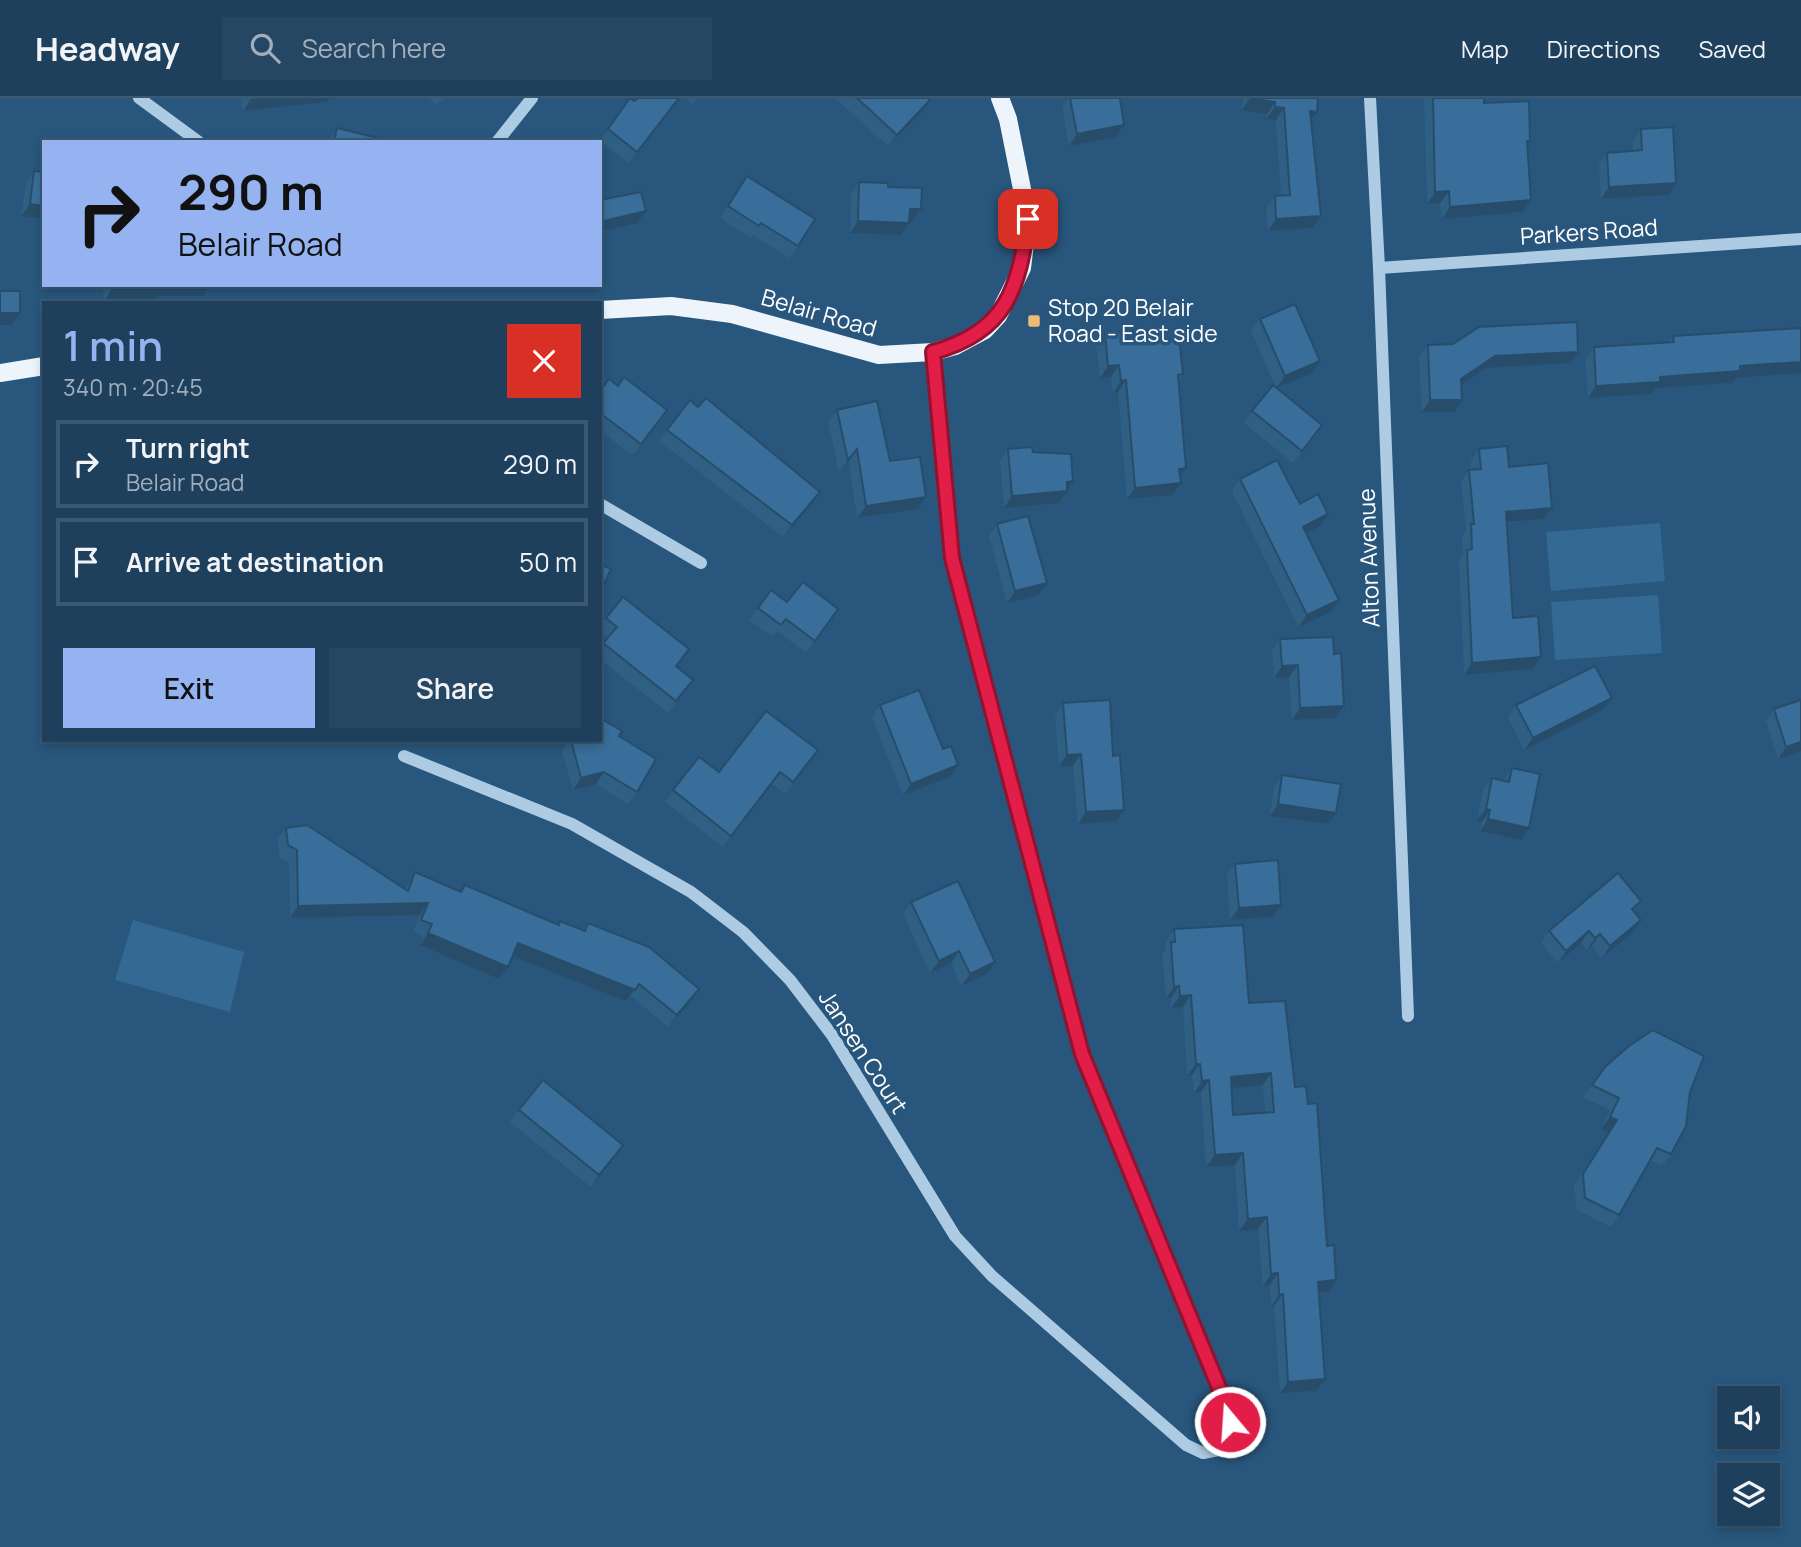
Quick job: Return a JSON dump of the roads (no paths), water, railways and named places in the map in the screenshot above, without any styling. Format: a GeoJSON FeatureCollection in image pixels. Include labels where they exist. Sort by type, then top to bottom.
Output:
{"type":"FeatureCollection","features":[{"type":"Feature","properties":{"kind":"main road","name":"Belair Road"},"geometry":{"type":"LineString","coordinates":[[602,310],[671,306],[733,314],[880,355],[933,352],[955,346],[985,330],[998,316],[1022,268],[1028,219],[1008,119],[1000,98]]}},
{"type":"Feature","properties":{"kind":"main road"},"geometry":{"type":"LineString","coordinates":[[0,373],[42,366]]}},
{"type":"Feature","properties":{"kind":"street"},"geometry":{"type":"LineString","coordinates":[[139,98],[196,140]]}},
{"type":"Feature","properties":{"kind":"street"},"geometry":{"type":"LineString","coordinates":[[499,140],[532,98]]}},
{"type":"Feature","properties":{"kind":"street","name":"Alton Avenue"},"geometry":{"type":"LineString","coordinates":[[1370,98],[1408,1016]]}},
{"type":"Feature","properties":{"kind":"street","name":"Parkers Road"},"geometry":{"type":"LineString","coordinates":[[1379,268],[1801,239]]}},
{"type":"Feature","properties":{"kind":"street","name":"Jansen Court"},"geometry":{"type":"LineString","coordinates":[[404,756],[572,824],[691,892],[743,932],[790,980],[832,1035],[955,1236],[992,1276],[1186,1445],[1203,1453],[1220,1451],[1231,1440],[1227,1407],[1082,1054],[952,558],[933,352]]}},
{"type":"Feature","properties":{"kind":"street"},"geometry":{"type":"LineString","coordinates":[[602,505],[701,563]]}},
{"type":"Feature","properties":{"kind":"place","name":"Stop 20 Belair Road - East side"},"geometry":{"type":"Point","coordinates":[1034,321]}}]}
